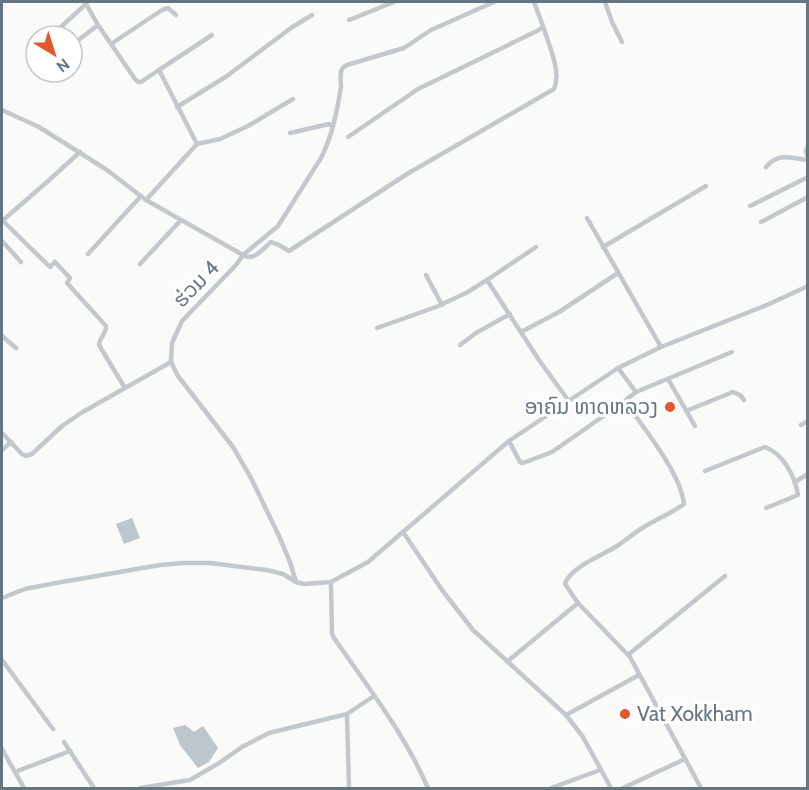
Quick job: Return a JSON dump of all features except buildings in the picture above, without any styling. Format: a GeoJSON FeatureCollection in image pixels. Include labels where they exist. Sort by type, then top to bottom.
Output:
{"type":"FeatureCollection","features":[{"type":"Feature","properties":{"kind":"street"},"geometry":{"type":"LineString","coordinates":[[349,20],[394,2]]}},
{"type":"Feature","properties":{"kind":"street"},"geometry":{"type":"LineString","coordinates":[[271,242],[252,258],[243,255],[278,226],[327,147],[343,68],[404,48],[431,30],[494,2]]}},
{"type":"Feature","properties":{"kind":"street"},"geometry":{"type":"LineString","coordinates":[[264,238],[289,251],[407,174],[554,89],[557,73],[534,2]]}},
{"type":"Feature","properties":{"kind":"street"},"geometry":{"type":"LineString","coordinates":[[604,2],[622,42]]}},
{"type":"Feature","properties":{"kind":"street"},"geometry":{"type":"LineString","coordinates":[[64,24],[86,3],[98,25],[138,82],[212,35]]}},
{"type":"Feature","properties":{"kind":"street"},"geometry":{"type":"LineString","coordinates":[[111,44],[162,10],[168,8],[176,15]]}},
{"type":"Feature","properties":{"kind":"street"},"geometry":{"type":"LineString","coordinates":[[177,107],[227,76],[312,15]]}},
{"type":"Feature","properties":{"kind":"street"},"geometry":{"type":"LineString","coordinates":[[84,36],[98,25]]}},
{"type":"Feature","properties":{"kind":"street"},"geometry":{"type":"LineString","coordinates":[[348,137],[418,89],[543,26]]}},
{"type":"Feature","properties":{"kind":"street"},"geometry":{"type":"LineString","coordinates":[[159,70],[197,144]]}},
{"type":"Feature","properties":{"kind":"street"},"geometry":{"type":"LineString","coordinates":[[88,254],[197,144],[220,139],[248,126],[293,99]]}},
{"type":"Feature","properties":{"kind":"street","name":"ຮ່ວມ 4"},"geometry":{"type":"LineString","coordinates":[[2,110],[39,127],[107,170],[144,198],[243,255],[182,321],[172,343],[171,362]]}},
{"type":"Feature","properties":{"kind":"street"},"geometry":{"type":"LineString","coordinates":[[290,133],[329,124],[333,126]]}},
{"type":"Feature","properties":{"kind":"street"},"geometry":{"type":"LineString","coordinates":[[766,167],[779,157],[807,159],[807,146]]}},
{"type":"Feature","properties":{"kind":"street"},"geometry":{"type":"LineString","coordinates":[[80,152],[2,220],[50,267],[55,262],[70,278],[67,283],[106,326],[107,330],[99,345],[125,388]]}},
{"type":"Feature","properties":{"kind":"street"},"geometry":{"type":"LineString","coordinates":[[750,206],[807,177]]}},
{"type":"Feature","properties":{"kind":"street"},"geometry":{"type":"LineString","coordinates":[[603,247],[706,186]]}},
{"type":"Feature","properties":{"kind":"street"},"geometry":{"type":"LineString","coordinates":[[761,222],[807,197]]}},
{"type":"Feature","properties":{"kind":"street"},"geometry":{"type":"LineString","coordinates":[[587,218],[661,347]]}},
{"type":"Feature","properties":{"kind":"street"},"geometry":{"type":"LineString","coordinates":[[140,264],[181,220]]}},
{"type":"Feature","properties":{"kind":"street"},"geometry":{"type":"LineString","coordinates":[[2,241],[21,262]]}},
{"type":"Feature","properties":{"kind":"street"},"geometry":{"type":"LineString","coordinates":[[376,328],[442,305],[466,293],[536,247]]}},
{"type":"Feature","properties":{"kind":"street"},"geometry":{"type":"LineString","coordinates":[[521,332],[559,312],[618,273]]}},
{"type":"Feature","properties":{"kind":"street"},"geometry":{"type":"LineString","coordinates":[[426,275],[442,305]]}},
{"type":"Feature","properties":{"kind":"street"},"geometry":{"type":"LineString","coordinates":[[487,280],[568,400]]}},
{"type":"Feature","properties":{"kind":"street"},"geometry":{"type":"LineString","coordinates":[[2,598],[56,583],[183,563],[210,563],[267,570],[283,574],[296,582],[312,584],[331,582],[368,562],[509,441],[618,368],[661,347],[767,305],[807,286]]}},
{"type":"Feature","properties":{"kind":"street"},"geometry":{"type":"LineString","coordinates":[[460,345],[510,314]]}},
{"type":"Feature","properties":{"kind":"street"},"geometry":{"type":"LineString","coordinates":[[2,336],[16,348]]}},
{"type":"Feature","properties":{"kind":"street"},"geometry":{"type":"LineString","coordinates":[[509,441],[520,462],[523,463],[552,452],[636,392],[732,352]]}},
{"type":"Feature","properties":{"kind":"street"},"geometry":{"type":"LineString","coordinates":[[2,433],[26,456],[81,413],[171,362],[178,376],[233,447],[251,478],[290,562],[296,582]]}},
{"type":"Feature","properties":{"kind":"street"},"geometry":{"type":"LineString","coordinates":[[618,368],[636,392]]}},
{"type":"Feature","properties":{"kind":"street"},"geometry":{"type":"LineString","coordinates":[[668,379],[695,426]]}},
{"type":"Feature","properties":{"kind":"street"},"geometry":{"type":"LineString","coordinates":[[686,411],[734,392],[744,400]]}},
{"type":"Feature","properties":{"kind":"street"},"geometry":{"type":"LineString","coordinates":[[625,401],[664,457],[685,502],[592,560],[567,579],[565,584],[578,603],[629,654],[701,789]]}},
{"type":"Feature","properties":{"kind":"street"},"geometry":{"type":"LineString","coordinates":[[801,425],[807,421]]}},
{"type":"Feature","properties":{"kind":"street"},"geometry":{"type":"LineString","coordinates":[[2,450],[11,442]]}},
{"type":"Feature","properties":{"kind":"street"},"geometry":{"type":"LineString","coordinates":[[705,471],[765,447],[771,449],[784,462],[795,482],[798,495],[766,508]]}},
{"type":"Feature","properties":{"kind":"street"},"geometry":{"type":"LineString","coordinates":[[795,482],[807,474]]}},
{"type":"Feature","properties":{"kind":"street"},"geometry":{"type":"LineString","coordinates":[[403,532],[442,590],[473,630],[566,715],[583,737],[611,789]]}},
{"type":"Feature","properties":{"kind":"street"},"geometry":{"type":"LineString","coordinates":[[629,654],[725,576]]}},
{"type":"Feature","properties":{"kind":"street"},"geometry":{"type":"LineString","coordinates":[[331,582],[332,634],[399,731],[428,789]]}},
{"type":"Feature","properties":{"kind":"street"},"geometry":{"type":"LineString","coordinates":[[508,661],[578,603]]}},
{"type":"Feature","properties":{"kind":"street"},"geometry":{"type":"LineString","coordinates":[[2,660],[53,729]]}},
{"type":"Feature","properties":{"kind":"street"},"geometry":{"type":"LineString","coordinates":[[566,715],[639,675]]}},
{"type":"Feature","properties":{"kind":"street"},"geometry":{"type":"LineString","coordinates":[[140,789],[190,780],[269,733],[347,714],[374,696]]}},
{"type":"Feature","properties":{"kind":"street"},"geometry":{"type":"LineString","coordinates":[[347,714],[349,789]]}},
{"type":"Feature","properties":{"kind":"street"},"geometry":{"type":"LineString","coordinates":[[64,742],[94,789]]}},
{"type":"Feature","properties":{"kind":"street"},"geometry":{"type":"LineString","coordinates":[[2,748],[24,789]]}},
{"type":"Feature","properties":{"kind":"street"},"geometry":{"type":"LineString","coordinates":[[15,772],[70,752]]}},
{"type":"Feature","properties":{"kind":"street"},"geometry":{"type":"LineString","coordinates":[[623,789],[685,759]]}},
{"type":"Feature","properties":{"kind":"street"},"geometry":{"type":"LineString","coordinates":[[551,789],[600,770]]}},
{"type":"Feature","properties":{"kind":"shaded area"},"geometry":{"type":"Polygon","coordinates":[[[132,518],[140,538],[124,544],[116,524],[132,518]]]}},
{"type":"Feature","properties":{"kind":"shaded area"},"geometry":{"type":"Polygon","coordinates":[[[185,725],[194,732],[203,726],[218,748],[209,762],[198,768],[180,745],[173,728],[185,725]]]}},
{"type":"Feature","properties":{"kind":"place","name":"ອາຄົມ ທາດຫລວງ"},"geometry":{"type":"Point","coordinates":[670,407]}},
{"type":"Feature","properties":{"kind":"place","name":"Vat Xokkham"},"geometry":{"type":"Point","coordinates":[625,714]}}]}
